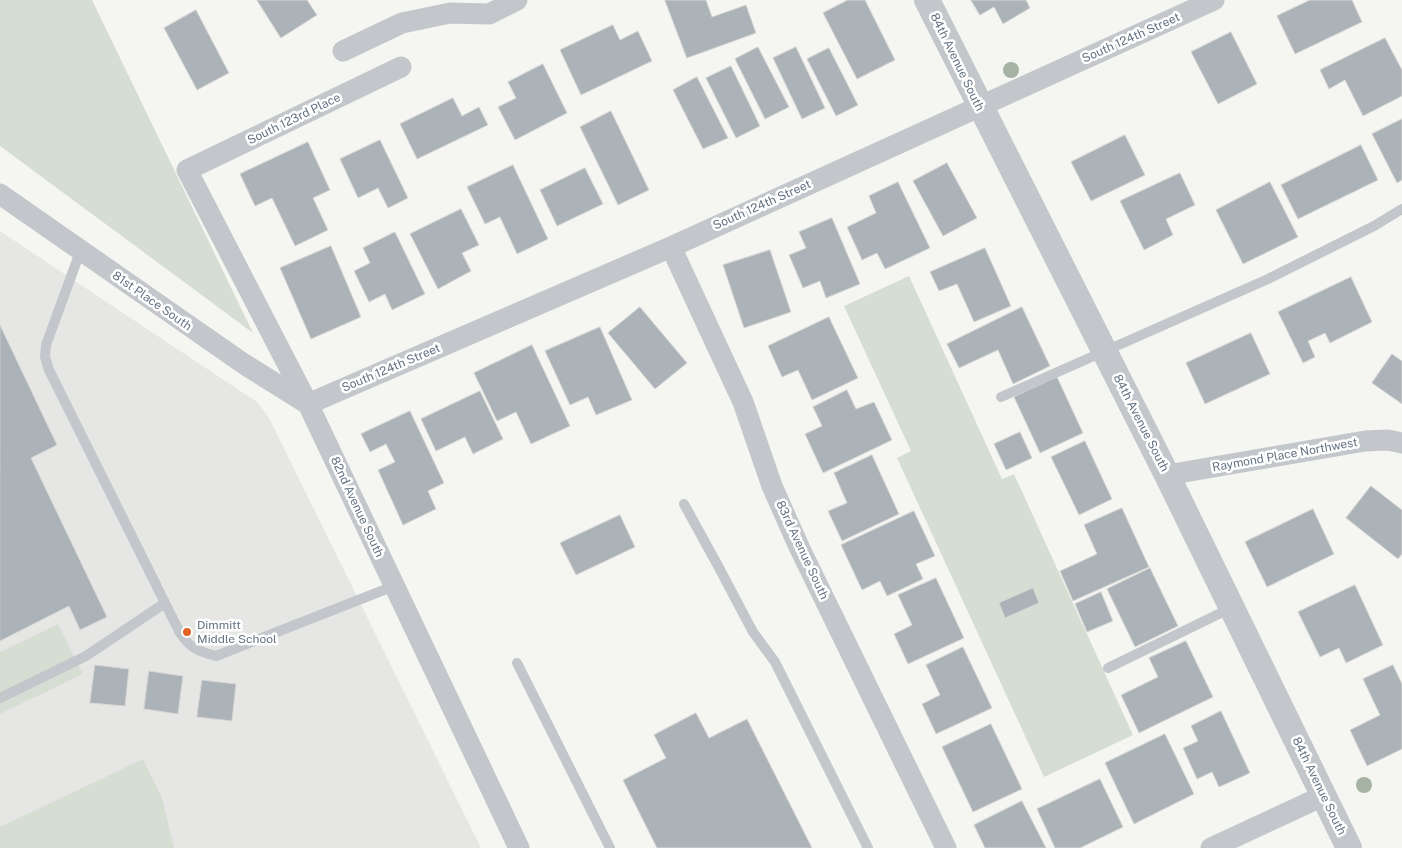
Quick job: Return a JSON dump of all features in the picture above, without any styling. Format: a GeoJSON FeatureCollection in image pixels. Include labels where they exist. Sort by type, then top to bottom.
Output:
{"type":"FeatureCollection","features":[{"type":"Feature","properties":{"kind":"street"},"geometry":{"type":"LineString","coordinates":[[343,51],[402,23],[450,13],[489,14],[517,0]]}},
{"type":"Feature","properties":{"kind":"street","name":"84th Avenue South"},"geometry":{"type":"LineString","coordinates":[[927,0],[1167,475],[1349,848]]}},
{"type":"Feature","properties":{"kind":"street","name":"South 124th Street"},"geometry":{"type":"LineString","coordinates":[[308,404],[671,247],[1214,0]]}},
{"type":"Feature","properties":{"kind":"street","name":"South 123rd Place"},"geometry":{"type":"LineString","coordinates":[[188,170],[400,66]]}},
{"type":"Feature","properties":{"kind":"street","name":"82nd Avenue South"},"geometry":{"type":"LineString","coordinates":[[188,170],[308,404],[519,848]]}},
{"type":"Feature","properties":{"kind":"street","name":"81st Place South"},"geometry":{"type":"LineString","coordinates":[[0,194],[80,252],[244,364],[308,404]]}},
{"type":"Feature","properties":{"kind":"street","name":"83rd Avenue South"},"geometry":{"type":"LineString","coordinates":[[671,247],[743,402],[772,486],[800,549],[946,848]]}},
{"type":"Feature","properties":{"kind":"street","name":"Raymond Place Northwest"},"geometry":{"type":"LineString","coordinates":[[1167,475],[1365,441],[1388,440],[1402,443]]}},
{"type":"Feature","properties":{"kind":"street"},"geometry":{"type":"LineString","coordinates":[[1211,848],[1323,796]]}},
{"type":"Feature","properties":{"kind":"lane"},"geometry":{"type":"LineString","coordinates":[[1001,397],[1268,278],[1374,226],[1402,209]]}},
{"type":"Feature","properties":{"kind":"lane"},"geometry":{"type":"LineString","coordinates":[[80,252],[46,346],[45,357],[49,370],[165,603],[180,633],[189,646],[200,652],[216,656],[394,586]]}},
{"type":"Feature","properties":{"kind":"lane"},"geometry":{"type":"LineString","coordinates":[[684,504],[753,632],[775,662],[868,848]]}},
{"type":"Feature","properties":{"kind":"lane"},"geometry":{"type":"LineString","coordinates":[[0,698],[86,656],[165,603]]}},
{"type":"Feature","properties":{"kind":"lane"},"geometry":{"type":"LineString","coordinates":[[1108,668],[1231,608]]}},
{"type":"Feature","properties":{"kind":"lane"},"geometry":{"type":"LineString","coordinates":[[517,663],[610,848]]}},
{"type":"Feature","properties":{"kind":"shaded area"},"geometry":{"type":"Polygon","coordinates":[[[0,0],[92,0],[253,333],[0,146],[0,0]]]}},
{"type":"Feature","properties":{"kind":"shaded area","name":"Dimmitt Middle School"},"geometry":{"type":"Polygon","coordinates":[[[0,231],[257,402],[268,416],[481,848],[0,848],[0,231]]]}},
{"type":"Feature","properties":{"kind":"shaded area"},"geometry":{"type":"Polygon","coordinates":[[[909,276],[1002,479],[1014,474],[1133,735],[1044,777],[897,458],[911,451],[844,306],[909,276]]]}},
{"type":"Feature","properties":{"kind":"shaded area"},"geometry":{"type":"Polygon","coordinates":[[[58,624],[83,674],[0,714],[0,652],[58,624]]]}},
{"type":"Feature","properties":{"kind":"shaded area"},"geometry":{"type":"Polygon","coordinates":[[[143,759],[162,797],[174,848],[0,848],[0,827],[143,759]]]}},
{"type":"Feature","properties":{"kind":"building"},"geometry":{"type":"Polygon","coordinates":[[[257,0],[307,0],[317,15],[281,38],[257,0]]]}},
{"type":"Feature","properties":{"kind":"building"},"geometry":{"type":"Polygon","coordinates":[[[665,0],[706,0],[712,17],[746,5],[756,33],[687,58],[665,0]]]}},
{"type":"Feature","properties":{"kind":"building"},"geometry":{"type":"Polygon","coordinates":[[[848,0],[865,0],[895,60],[857,79],[823,13],[848,0]]]}},
{"type":"Feature","properties":{"kind":"building"},"geometry":{"type":"Polygon","coordinates":[[[971,0],[1026,0],[1030,8],[1003,24],[994,7],[980,15],[971,0]]]}},
{"type":"Feature","properties":{"kind":"building"},"geometry":{"type":"Polygon","coordinates":[[[1310,0],[1352,0],[1362,22],[1295,54],[1277,16],[1310,0]]]}},
{"type":"Feature","properties":{"kind":"building"},"geometry":{"type":"Polygon","coordinates":[[[196,10],[229,73],[197,90],[164,28],[196,10]]]}},
{"type":"Feature","properties":{"kind":"building"},"geometry":{"type":"Polygon","coordinates":[[[613,25],[620,40],[638,31],[652,61],[581,95],[560,50],[613,25]]]}},
{"type":"Feature","properties":{"kind":"building"},"geometry":{"type":"Polygon","coordinates":[[[1231,32],[1257,84],[1218,104],[1191,52],[1231,32]]]}},
{"type":"Feature","properties":{"kind":"building"},"geometry":{"type":"Polygon","coordinates":[[[1385,38],[1402,70],[1402,96],[1363,116],[1345,80],[1329,89],[1320,70],[1385,38]]]}},
{"type":"Feature","properties":{"kind":"building"},"geometry":{"type":"Polygon","coordinates":[[[758,47],[789,107],[765,119],[735,59],[758,47]]]}},
{"type":"Feature","properties":{"kind":"building"},"geometry":{"type":"Polygon","coordinates":[[[796,47],[825,108],[802,119],[773,58],[796,47]]]}},
{"type":"Feature","properties":{"kind":"building"},"geometry":{"type":"Polygon","coordinates":[[[829,48],[858,105],[836,116],[807,59],[829,48]]]}},
{"type":"Feature","properties":{"kind":"building"},"geometry":{"type":"Polygon","coordinates":[[[543,64],[567,113],[515,140],[498,107],[516,98],[508,82],[543,64]]]}},
{"type":"Feature","properties":{"kind":"building"},"geometry":{"type":"Polygon","coordinates":[[[731,66],[760,126],[736,138],[706,78],[731,66]]]}},
{"type":"Feature","properties":{"kind":"building"},"geometry":{"type":"Polygon","coordinates":[[[697,77],[728,138],[703,149],[673,90],[697,77]]]}},
{"type":"Feature","properties":{"kind":"building"},"geometry":{"type":"Polygon","coordinates":[[[453,98],[462,116],[479,107],[488,125],[417,159],[400,124],[453,98]]]}},
{"type":"Feature","properties":{"kind":"building"},"geometry":{"type":"Polygon","coordinates":[[[611,111],[649,190],[618,205],[580,127],[611,111]]]}},
{"type":"Feature","properties":{"kind":"building"},"geometry":{"type":"Polygon","coordinates":[[[1402,119],[1402,180],[1397,183],[1372,134],[1402,119]]]}},
{"type":"Feature","properties":{"kind":"building"},"geometry":{"type":"Polygon","coordinates":[[[1125,135],[1145,175],[1091,201],[1071,162],[1125,135]]]}},
{"type":"Feature","properties":{"kind":"building"},"geometry":{"type":"Polygon","coordinates":[[[380,140],[408,198],[388,208],[378,188],[358,198],[340,159],[380,140]]]}},
{"type":"Feature","properties":{"kind":"building"},"geometry":{"type":"Polygon","coordinates":[[[308,142],[330,190],[313,198],[328,230],[295,246],[272,198],[255,206],[240,174],[308,142]]]}},
{"type":"Feature","properties":{"kind":"building"},"geometry":{"type":"Polygon","coordinates":[[[1361,145],[1378,180],[1298,219],[1281,185],[1361,145]]]}},
{"type":"Feature","properties":{"kind":"building"},"geometry":{"type":"Polygon","coordinates":[[[947,163],[977,218],[943,236],[913,181],[947,163]]]}},
{"type":"Feature","properties":{"kind":"building"},"geometry":{"type":"Polygon","coordinates":[[[513,165],[548,239],[517,254],[500,217],[485,224],[467,187],[513,165]]]}},
{"type":"Feature","properties":{"kind":"building"},"geometry":{"type":"Polygon","coordinates":[[[585,168],[603,204],[557,226],[540,190],[585,168]]]}},
{"type":"Feature","properties":{"kind":"building"},"geometry":{"type":"Polygon","coordinates":[[[1180,173],[1195,205],[1166,219],[1173,235],[1144,250],[1120,201],[1180,173]]]}},
{"type":"Feature","properties":{"kind":"building"},"geometry":{"type":"Polygon","coordinates":[[[898,182],[930,248],[885,269],[877,253],[862,260],[847,227],[876,213],[869,196],[898,182]]]}},
{"type":"Feature","properties":{"kind":"building"},"geometry":{"type":"Polygon","coordinates":[[[1270,182],[1298,237],[1243,264],[1216,210],[1270,182]]]}},
{"type":"Feature","properties":{"kind":"building"},"geometry":{"type":"Polygon","coordinates":[[[461,209],[479,245],[462,253],[471,271],[438,289],[410,234],[461,209]]]}},
{"type":"Feature","properties":{"kind":"building"},"geometry":{"type":"Polygon","coordinates":[[[832,218],[860,284],[826,298],[820,281],[803,288],[789,255],[806,248],[799,232],[832,218]]]}},
{"type":"Feature","properties":{"kind":"building"},"geometry":{"type":"Polygon","coordinates":[[[395,232],[425,294],[392,310],[385,294],[369,302],[354,271],[370,263],[363,248],[395,232]]]}},
{"type":"Feature","properties":{"kind":"building"},"geometry":{"type":"Polygon","coordinates":[[[331,246],[361,317],[311,339],[280,268],[331,246]]]}},
{"type":"Feature","properties":{"kind":"building"},"geometry":{"type":"Polygon","coordinates":[[[985,248],[1011,306],[974,322],[957,284],[939,291],[930,272],[985,248]]]}},
{"type":"Feature","properties":{"kind":"building"},"geometry":{"type":"Polygon","coordinates":[[[770,250],[791,312],[744,328],[723,265],[770,250]]]}},
{"type":"Feature","properties":{"kind":"building"},"geometry":{"type":"Polygon","coordinates":[[[1351,277],[1372,322],[1330,343],[1325,333],[1308,341],[1315,357],[1303,363],[1278,312],[1351,277]]]}},
{"type":"Feature","properties":{"kind":"building"},"geometry":{"type":"Polygon","coordinates":[[[640,307],[687,363],[655,389],[608,333],[640,307]]]}},
{"type":"Feature","properties":{"kind":"building"},"geometry":{"type":"Polygon","coordinates":[[[1022,307],[1050,366],[1013,384],[998,350],[959,368],[947,344],[1022,307]]]}},
{"type":"Feature","properties":{"kind":"building"},"geometry":{"type":"Polygon","coordinates":[[[829,317],[858,378],[812,400],[798,370],[782,377],[768,346],[829,317]]]}},
{"type":"Feature","properties":{"kind":"building"},"geometry":{"type":"Polygon","coordinates":[[[0,325],[57,445],[31,458],[107,617],[80,630],[69,606],[0,641],[0,325]]]}},
{"type":"Feature","properties":{"kind":"building"},"geometry":{"type":"Polygon","coordinates":[[[600,327],[632,400],[596,415],[588,397],[570,405],[545,351],[600,327]]]}},
{"type":"Feature","properties":{"kind":"building"},"geometry":{"type":"Polygon","coordinates":[[[1251,333],[1270,374],[1205,404],[1186,363],[1251,333]]]}},
{"type":"Feature","properties":{"kind":"building"},"geometry":{"type":"Polygon","coordinates":[[[532,345],[570,426],[531,444],[516,412],[497,421],[474,373],[532,345]]]}},
{"type":"Feature","properties":{"kind":"building"},"geometry":{"type":"Polygon","coordinates":[[[1392,354],[1402,361],[1402,404],[1372,383],[1392,354]]]}},
{"type":"Feature","properties":{"kind":"building"},"geometry":{"type":"Polygon","coordinates":[[[1057,377],[1083,433],[1040,453],[1014,397],[1057,377]]]}},
{"type":"Feature","properties":{"kind":"building"},"geometry":{"type":"Polygon","coordinates":[[[847,390],[856,409],[874,402],[892,440],[823,473],[805,434],[822,426],[813,407],[847,390]]]}},
{"type":"Feature","properties":{"kind":"building"},"geometry":{"type":"Polygon","coordinates":[[[480,391],[503,439],[473,454],[465,437],[436,451],[421,419],[480,391]]]}},
{"type":"Feature","properties":{"kind":"building"},"geometry":{"type":"Polygon","coordinates":[[[410,411],[444,483],[428,491],[436,509],[403,525],[378,470],[395,462],[386,444],[370,452],[361,434],[410,411]]]}},
{"type":"Feature","properties":{"kind":"building"},"geometry":{"type":"Polygon","coordinates":[[[1020,432],[1032,458],[1006,470],[994,444],[1020,432]]]}},
{"type":"Feature","properties":{"kind":"building"},"geometry":{"type":"Polygon","coordinates":[[[1085,441],[1112,499],[1079,515],[1051,457],[1085,441]]]}},
{"type":"Feature","properties":{"kind":"building"},"geometry":{"type":"Polygon","coordinates":[[[872,455],[899,514],[842,541],[828,511],[847,503],[834,473],[872,455]]]}},
{"type":"Feature","properties":{"kind":"building"},"geometry":{"type":"Polygon","coordinates":[[[1371,486],[1402,510],[1402,554],[1398,559],[1346,518],[1371,486]]]}},
{"type":"Feature","properties":{"kind":"building"},"geometry":{"type":"Polygon","coordinates":[[[1122,508],[1149,567],[1073,601],[1060,571],[1097,554],[1084,525],[1122,508]]]}},
{"type":"Feature","properties":{"kind":"building"},"geometry":{"type":"Polygon","coordinates":[[[1313,509],[1334,554],[1267,587],[1245,542],[1313,509]]]}},
{"type":"Feature","properties":{"kind":"building"},"geometry":{"type":"Polygon","coordinates":[[[914,511],[935,556],[916,564],[923,579],[887,596],[880,581],[862,590],[841,545],[914,511]]]}},
{"type":"Feature","properties":{"kind":"building"},"geometry":{"type":"Polygon","coordinates":[[[620,515],[635,547],[576,575],[560,543],[620,515]]]}},
{"type":"Feature","properties":{"kind":"building"},"geometry":{"type":"Polygon","coordinates":[[[1150,568],[1178,626],[1135,647],[1107,589],[1150,568]]]}},
{"type":"Feature","properties":{"kind":"building"},"geometry":{"type":"Polygon","coordinates":[[[936,578],[964,638],[908,664],[894,634],[912,625],[898,595],[936,578]]]}},
{"type":"Feature","properties":{"kind":"building"},"geometry":{"type":"Polygon","coordinates":[[[1355,585],[1383,645],[1346,663],[1339,648],[1320,657],[1298,612],[1355,585]]]}},
{"type":"Feature","properties":{"kind":"building"},"geometry":{"type":"Polygon","coordinates":[[[1033,588],[1039,603],[1005,618],[999,603],[1033,588]]]}},
{"type":"Feature","properties":{"kind":"building"},"geometry":{"type":"Polygon","coordinates":[[[1101,592],[1113,621],[1087,632],[1075,604],[1101,592]]]}},
{"type":"Feature","properties":{"kind":"building"},"geometry":{"type":"Polygon","coordinates":[[[1186,641],[1213,697],[1139,733],[1121,695],[1158,677],[1149,658],[1186,641]]]}},
{"type":"Feature","properties":{"kind":"building"},"geometry":{"type":"Polygon","coordinates":[[[963,647],[992,708],[936,734],[922,704],[940,695],[926,665],[963,647]]]}},
{"type":"Feature","properties":{"kind":"building"},"geometry":{"type":"Polygon","coordinates":[[[95,665],[129,669],[125,706],[90,703],[95,665]]]}},
{"type":"Feature","properties":{"kind":"building"},"geometry":{"type":"Polygon","coordinates":[[[1393,665],[1402,684],[1402,749],[1367,766],[1350,730],[1380,715],[1363,679],[1393,665]]]}},
{"type":"Feature","properties":{"kind":"building"},"geometry":{"type":"Polygon","coordinates":[[[149,671],[183,676],[178,714],[144,709],[149,671]]]}},
{"type":"Feature","properties":{"kind":"building"},"geometry":{"type":"Polygon","coordinates":[[[202,680],[236,684],[232,721],[197,717],[202,680]]]}},
{"type":"Feature","properties":{"kind":"building"},"geometry":{"type":"Polygon","coordinates":[[[1221,711],[1250,773],[1219,787],[1212,772],[1197,779],[1183,748],[1198,741],[1191,726],[1221,711]]]}},
{"type":"Feature","properties":{"kind":"building"},"geometry":{"type":"Polygon","coordinates":[[[696,713],[709,738],[747,719],[812,848],[657,848],[623,780],[666,758],[654,735],[696,713]]]}},
{"type":"Feature","properties":{"kind":"building"},"geometry":{"type":"Polygon","coordinates":[[[991,724],[1022,789],[973,812],[942,747],[991,724]]]}},
{"type":"Feature","properties":{"kind":"building"},"geometry":{"type":"Polygon","coordinates":[[[1165,734],[1194,794],[1134,824],[1105,763],[1165,734]]]}},
{"type":"Feature","properties":{"kind":"building"},"geometry":{"type":"Polygon","coordinates":[[[1100,779],[1123,827],[1080,848],[1055,848],[1037,809],[1100,779]]]}},
{"type":"Feature","properties":{"kind":"building"},"geometry":{"type":"Polygon","coordinates":[[[1022,801],[1046,848],[985,848],[974,825],[1022,801]]]}},
{"type":"Feature","properties":{"kind":"place","name":"Dimmitt Middle School"},"geometry":{"type":"Point","coordinates":[187,632]}}]}
